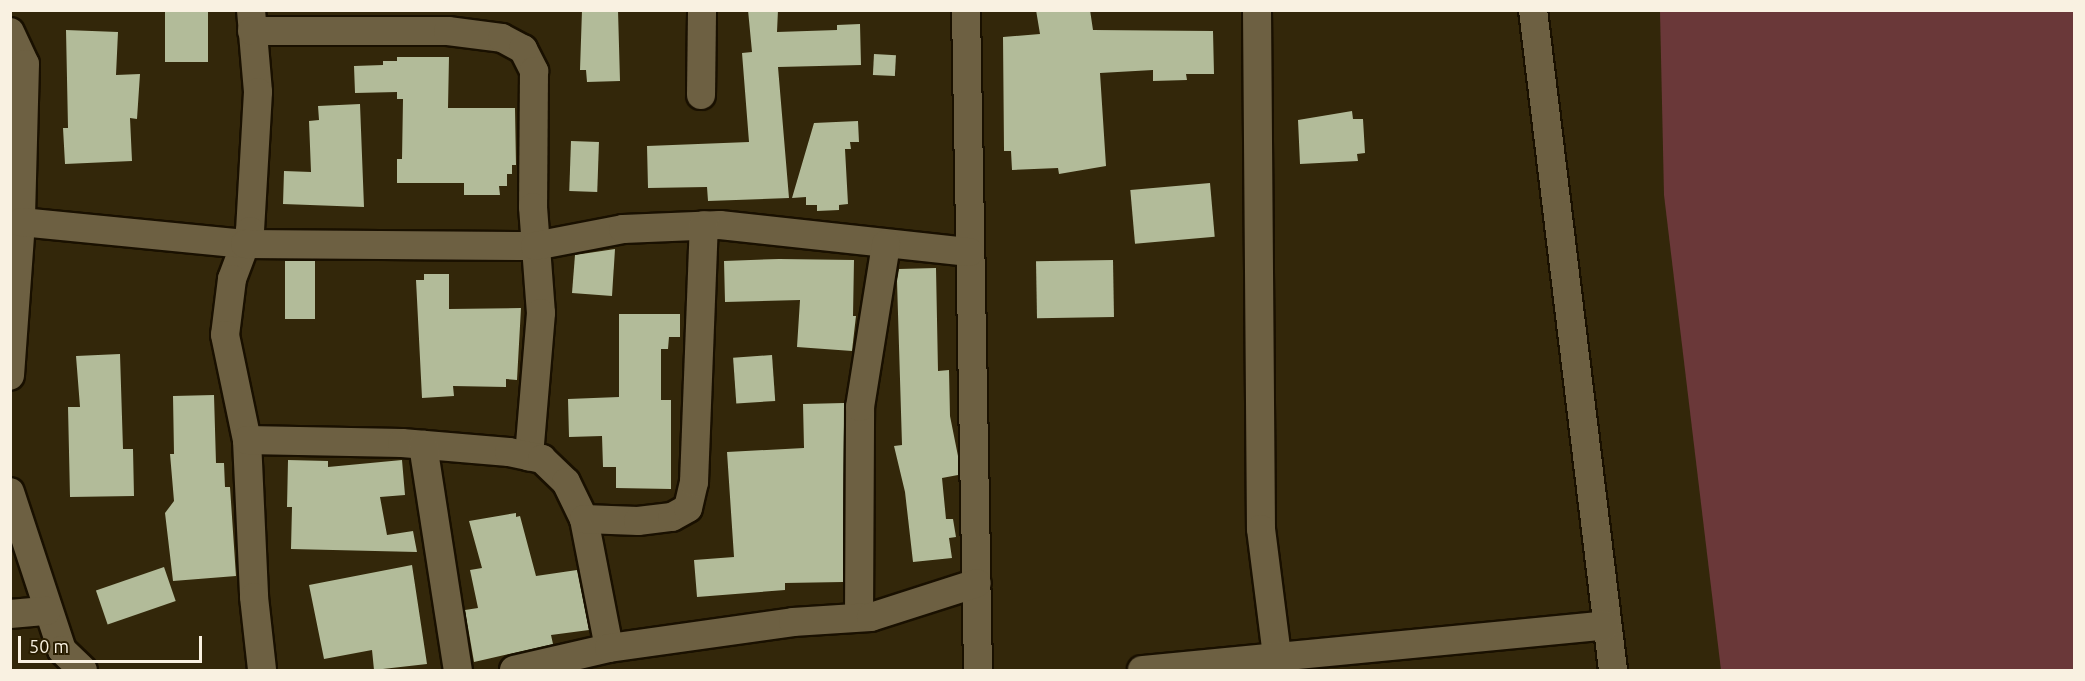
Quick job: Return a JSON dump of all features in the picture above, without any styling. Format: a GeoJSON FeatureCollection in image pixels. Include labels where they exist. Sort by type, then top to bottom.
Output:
{"type":"FeatureCollection","features":[{"type":"Feature","properties":{"kind":"street"},"geometry":{"type":"LineString","coordinates":[[701,95],[702,10]]}},
{"type":"Feature","properties":{"kind":"street"},"geometry":{"type":"LineString","coordinates":[[966,10],[978,670]]}},
{"type":"Feature","properties":{"kind":"street"},"geometry":{"type":"LineString","coordinates":[[1257,10],[1261,529],[1270,661]]}},
{"type":"Feature","properties":{"kind":"street"},"geometry":{"type":"LineString","coordinates":[[1533,10],[1613,670]]}},
{"type":"Feature","properties":{"kind":"street"},"geometry":{"type":"LineString","coordinates":[[262,670],[254,597],[247,440],[225,335],[232,279],[250,231],[258,93],[251,20],[439,21],[502,38],[523,49],[534,71],[535,246],[541,313],[529,456]]}},
{"type":"Feature","properties":{"kind":"street"},"geometry":{"type":"LineString","coordinates":[[10,32],[25,64],[21,222],[10,376]]}},
{"type":"Feature","properties":{"kind":"street"},"geometry":{"type":"LineString","coordinates":[[21,222],[245,244],[535,246],[623,229],[704,225],[970,252]]}},
{"type":"Feature","properties":{"kind":"street"},"geometry":{"type":"LineString","coordinates":[[584,519],[672,517],[688,508],[694,482],[704,225]]}},
{"type":"Feature","properties":{"kind":"street"},"geometry":{"type":"LineString","coordinates":[[859,617],[860,406],[886,244]]}},
{"type":"Feature","properties":{"kind":"street"},"geometry":{"type":"LineString","coordinates":[[247,440],[423,445],[542,459],[566,482],[584,519],[609,648]]}},
{"type":"Feature","properties":{"kind":"street"},"geometry":{"type":"LineString","coordinates":[[423,445],[458,670]]}},
{"type":"Feature","properties":{"kind":"street"},"geometry":{"type":"LineString","coordinates":[[10,492],[47,611],[62,650],[82,670]]}},
{"type":"Feature","properties":{"kind":"street"},"geometry":{"type":"LineString","coordinates":[[514,670],[609,648],[793,622],[871,617],[977,583]]}},
{"type":"Feature","properties":{"kind":"street"},"geometry":{"type":"LineString","coordinates":[[10,615],[47,611]]}},
{"type":"Feature","properties":{"kind":"street"},"geometry":{"type":"LineString","coordinates":[[1142,670],[1270,661],[1606,625]]}},
{"type":"Feature","properties":{"kind":"shaded area"},"geometry":{"type":"Polygon","coordinates":[[[1660,11],[2074,11],[2074,670],[1721,670],[1664,195],[1660,11]]]}},
{"type":"Feature","properties":{"kind":"building"},"geometry":{"type":"Polygon","coordinates":[[[165,10],[208,10],[208,62],[165,62],[165,10]]]}},
{"type":"Feature","properties":{"kind":"building"},"geometry":{"type":"Polygon","coordinates":[[[582,10],[618,10],[620,81],[587,82],[586,70],[580,70],[582,10]]]}},
{"type":"Feature","properties":{"kind":"building"},"geometry":{"type":"Polygon","coordinates":[[[748,10],[778,10],[777,32],[837,30],[837,25],[860,24],[861,65],[778,67],[789,198],[708,201],[707,187],[648,188],[647,146],[749,142],[742,53],[752,52],[748,10]]]}},
{"type":"Feature","properties":{"kind":"building"},"geometry":{"type":"Polygon","coordinates":[[[1036,10],[1090,10],[1093,30],[1213,31],[1214,74],[1186,74],[1187,80],[1153,81],[1153,70],[1100,73],[1106,166],[1059,174],[1058,168],[1012,170],[1011,151],[1004,151],[1003,37],[1040,34],[1036,10]]]}},
{"type":"Feature","properties":{"kind":"building"},"geometry":{"type":"Polygon","coordinates":[[[66,30],[118,32],[116,75],[140,74],[137,119],[130,118],[132,161],[65,164],[63,128],[68,128],[66,30]]]}},
{"type":"Feature","properties":{"kind":"building"},"geometry":{"type":"Polygon","coordinates":[[[874,54],[896,55],[895,76],[873,75],[874,54]]]}},
{"type":"Feature","properties":{"kind":"building"},"geometry":{"type":"Polygon","coordinates":[[[397,57],[449,57],[448,108],[515,108],[516,165],[512,165],[512,174],[507,174],[507,186],[499,186],[500,195],[464,195],[464,183],[397,183],[397,159],[402,159],[403,99],[397,99],[397,92],[355,93],[354,66],[383,65],[383,61],[397,61],[397,57]]]}},
{"type":"Feature","properties":{"kind":"building"},"geometry":{"type":"Polygon","coordinates":[[[360,104],[364,207],[283,204],[284,171],[311,172],[309,121],[319,120],[318,106],[360,104]]]}},
{"type":"Feature","properties":{"kind":"building"},"geometry":{"type":"Polygon","coordinates":[[[1352,111],[1353,119],[1363,119],[1365,153],[1357,154],[1358,161],[1300,164],[1298,120],[1352,111]]]}},
{"type":"Feature","properties":{"kind":"building"},"geometry":{"type":"Polygon","coordinates":[[[858,121],[859,142],[850,142],[851,149],[845,149],[848,204],[839,205],[839,210],[817,211],[817,205],[806,205],[806,197],[792,198],[814,123],[858,121]]]}},
{"type":"Feature","properties":{"kind":"building"},"geometry":{"type":"Polygon","coordinates":[[[571,141],[599,142],[597,192],[569,191],[571,141]]]}},
{"type":"Feature","properties":{"kind":"building"},"geometry":{"type":"Polygon","coordinates":[[[1210,183],[1215,237],[1135,244],[1130,190],[1210,183]]]}},
{"type":"Feature","properties":{"kind":"building"},"geometry":{"type":"Polygon","coordinates":[[[615,249],[612,296],[572,293],[575,255],[615,249]]]}},
{"type":"Feature","properties":{"kind":"building"},"geometry":{"type":"Polygon","coordinates":[[[854,260],[853,316],[856,316],[852,351],[797,347],[800,300],[725,302],[724,261],[854,260]]]}},
{"type":"Feature","properties":{"kind":"building"},"geometry":{"type":"Polygon","coordinates":[[[1113,260],[1114,317],[1037,318],[1036,261],[1113,260]]]}},
{"type":"Feature","properties":{"kind":"building"},"geometry":{"type":"Polygon","coordinates":[[[285,261],[315,261],[315,319],[285,319],[285,261]]]}},
{"type":"Feature","properties":{"kind":"building"},"geometry":{"type":"Polygon","coordinates":[[[936,268],[938,371],[949,370],[950,416],[958,456],[958,475],[942,478],[946,519],[953,519],[956,537],[949,538],[952,558],[913,562],[905,492],[894,446],[902,445],[897,281],[899,269],[936,268]]]}},
{"type":"Feature","properties":{"kind":"building"},"geometry":{"type":"Polygon","coordinates":[[[424,274],[449,274],[449,309],[521,308],[517,380],[506,379],[506,387],[453,386],[454,396],[422,398],[416,280],[424,280],[424,274]]]}},
{"type":"Feature","properties":{"kind":"building"},"geometry":{"type":"Polygon","coordinates":[[[619,314],[680,314],[680,337],[669,337],[668,349],[661,349],[661,400],[671,400],[671,489],[616,488],[616,467],[603,467],[602,436],[569,437],[568,399],[619,397],[619,314]]]}},
{"type":"Feature","properties":{"kind":"building"},"geometry":{"type":"Polygon","coordinates":[[[120,354],[123,449],[133,449],[134,496],[70,497],[68,407],[80,407],[76,356],[120,354]]]}},
{"type":"Feature","properties":{"kind":"building"},"geometry":{"type":"Polygon","coordinates":[[[772,355],[775,401],[736,404],[733,358],[772,355]]]}},
{"type":"Feature","properties":{"kind":"building"},"geometry":{"type":"Polygon","coordinates":[[[214,395],[216,463],[224,463],[225,487],[230,487],[236,576],[173,581],[165,513],[174,501],[170,454],[174,454],[173,396],[214,395]]]}},
{"type":"Feature","properties":{"kind":"building"},"geometry":{"type":"Polygon","coordinates":[[[844,403],[843,582],[785,583],[785,590],[697,597],[694,560],[734,557],[727,452],[804,448],[803,404],[844,403]]]}},
{"type":"Feature","properties":{"kind":"building"},"geometry":{"type":"Polygon","coordinates":[[[288,460],[328,461],[328,467],[402,460],[405,495],[380,497],[387,535],[413,531],[417,552],[291,549],[292,507],[287,507],[288,460]]]}},
{"type":"Feature","properties":{"kind":"building"},"geometry":{"type":"Polygon","coordinates":[[[516,513],[516,517],[520,516],[536,576],[577,570],[589,630],[551,635],[553,644],[474,662],[465,610],[478,608],[470,570],[482,568],[469,521],[516,513]]]}},
{"type":"Feature","properties":{"kind":"building"},"geometry":{"type":"Polygon","coordinates":[[[412,565],[427,664],[374,670],[372,650],[324,659],[309,585],[412,565]]]}},
{"type":"Feature","properties":{"kind":"building"},"geometry":{"type":"Polygon","coordinates":[[[164,567],[176,601],[108,624],[96,590],[164,567]]]}}]}
